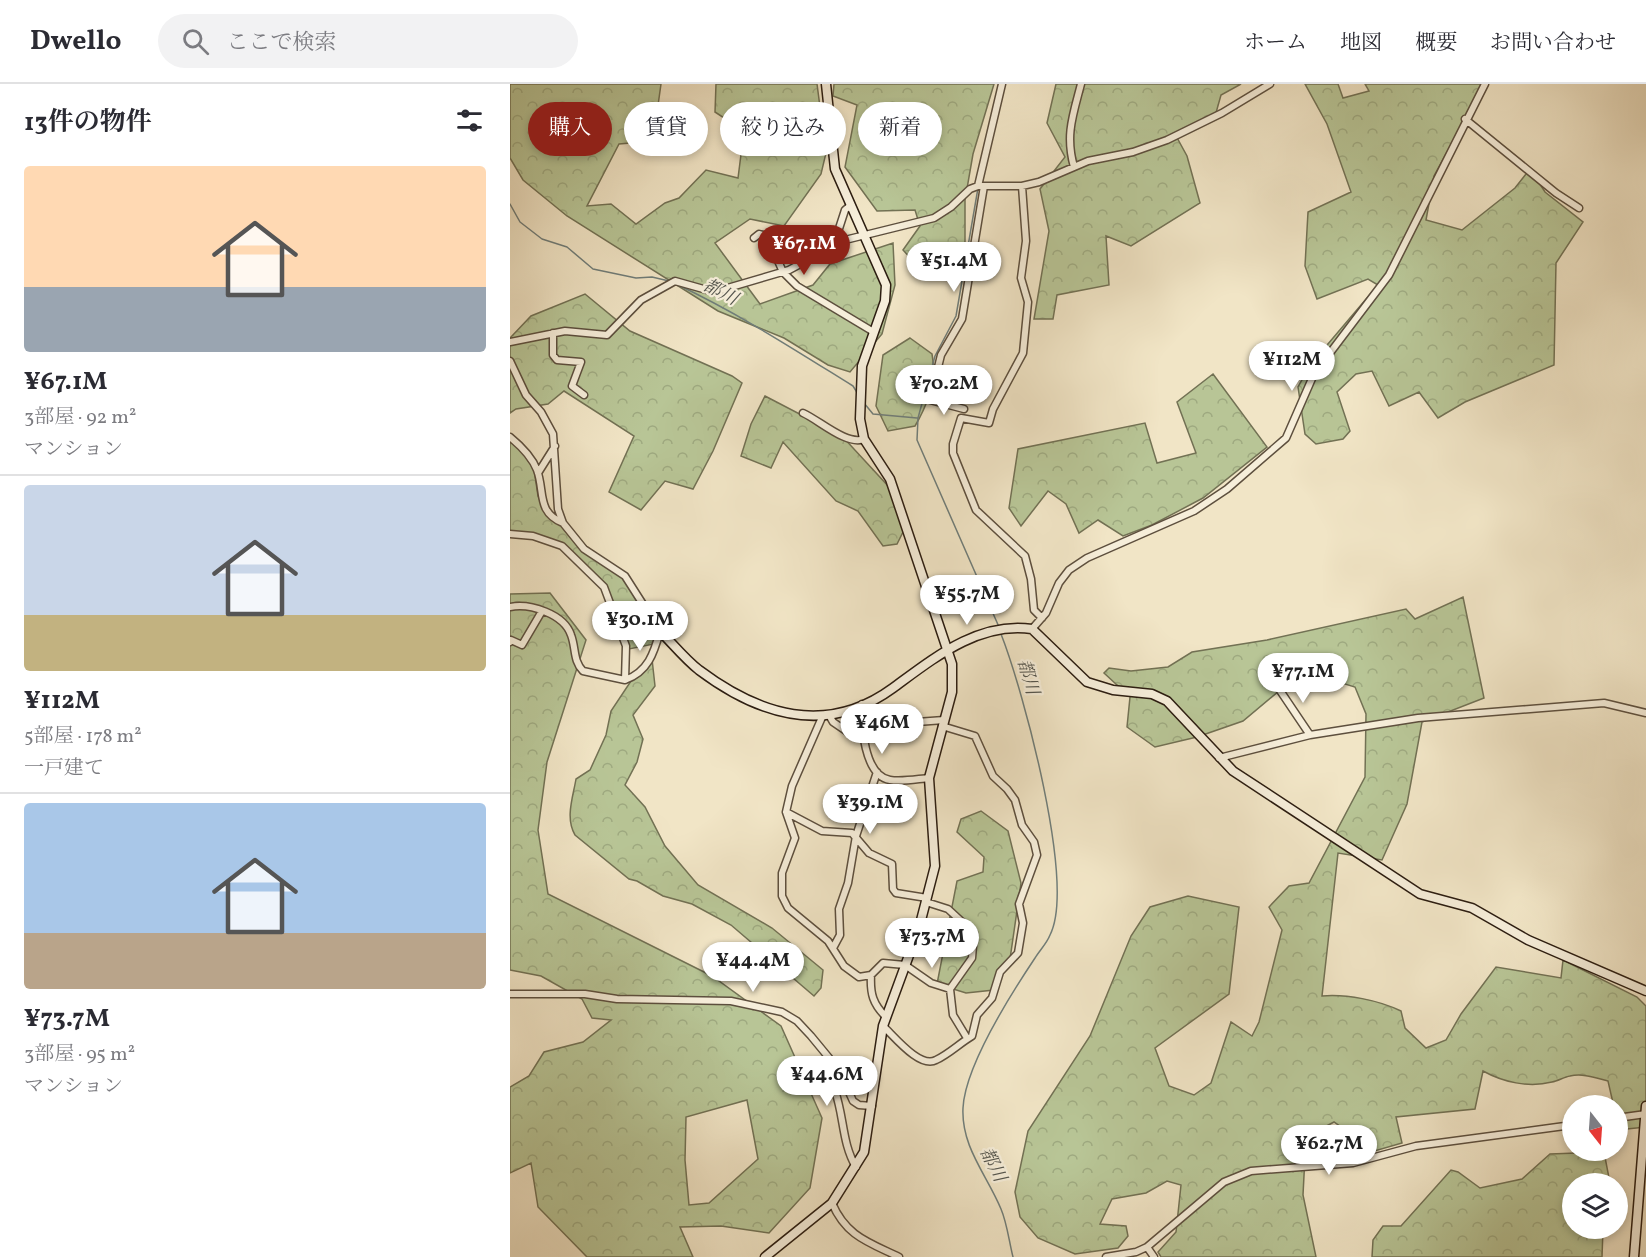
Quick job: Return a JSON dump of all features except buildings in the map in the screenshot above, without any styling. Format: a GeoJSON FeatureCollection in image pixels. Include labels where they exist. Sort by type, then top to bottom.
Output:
{"type":"FeatureCollection","features":[{"type":"Feature","properties":{"kind":"street"},"geometry":{"type":"LineString","coordinates":[[765,1257],[832,1203],[856,1167],[867,1139],[885,1021],[926,900],[935,866],[929,778],[953,678],[948,649],[890,479],[864,439],[860,419],[861,375],[872,332],[885,301],[886,285],[833,159],[826,84]]}},
{"type":"Feature","properties":{"kind":"street"},"geometry":{"type":"LineString","coordinates":[[964,409],[930,400],[941,355],[962,319],[981,186],[1002,84]]}},
{"type":"Feature","properties":{"kind":"street"},"geometry":{"type":"LineString","coordinates":[[1074,167],[1068,147],[1070,124],[1081,84]]}},
{"type":"Feature","properties":{"kind":"street"},"geometry":{"type":"LineString","coordinates":[[510,342],[553,333],[607,334],[641,300],[675,280],[695,285],[702,291],[714,292],[783,272],[834,244],[865,234],[934,218],[951,207],[970,189],[981,186],[1023,186],[1039,182],[1074,167],[1167,140],[1222,113],[1270,84]]}},
{"type":"Feature","properties":{"kind":"street"},"geometry":{"type":"LineString","coordinates":[[1032,629],[1042,618],[1069,570],[1087,558],[1194,512],[1227,489],[1286,438],[1314,374],[1389,275],[1465,119],[1485,84]]}},
{"type":"Feature","properties":{"kind":"street"},"geometry":{"type":"LineString","coordinates":[[1465,119],[1556,193],[1579,208]]}},
{"type":"Feature","properties":{"kind":"street"},"geometry":{"type":"LineString","coordinates":[[1023,186],[1026,241],[1021,278],[1029,302],[1023,352],[993,409],[989,423],[961,418],[954,436],[953,453],[971,504],[1025,556],[1031,579],[1034,610],[1042,618]]}},
{"type":"Feature","properties":{"kind":"street"},"geometry":{"type":"LineString","coordinates":[[834,244],[845,210],[851,205]]}},
{"type":"Feature","properties":{"kind":"street"},"geometry":{"type":"LineString","coordinates":[[754,238],[759,234],[767,236],[783,272],[797,286],[872,332]]}},
{"type":"Feature","properties":{"kind":"street"},"geometry":{"type":"LineString","coordinates":[[553,333],[554,355],[557,360],[581,362],[572,386],[584,395]]}},
{"type":"Feature","properties":{"kind":"street"},"geometry":{"type":"LineString","coordinates":[[510,361],[526,394],[547,420],[555,446],[558,509],[563,523],[584,549],[625,576],[660,631],[697,668],[756,705],[781,713],[826,715],[862,704],[883,694],[948,649],[995,629],[1005,627],[1032,629],[1087,682],[1113,690],[1152,694],[1167,701],[1194,727],[1219,758],[1233,771],[1420,894],[1472,908],[1528,940],[1646,991]]}},
{"type":"Feature","properties":{"kind":"street"},"geometry":{"type":"LineString","coordinates":[[803,413],[847,438],[860,441],[864,439]]}},
{"type":"Feature","properties":{"kind":"street"},"geometry":{"type":"LineString","coordinates":[[510,437],[522,448],[538,473],[544,504],[556,520],[563,523]]}},
{"type":"Feature","properties":{"kind":"street"},"geometry":{"type":"LineString","coordinates":[[538,473],[555,446]]}},
{"type":"Feature","properties":{"kind":"street"},"geometry":{"type":"LineString","coordinates":[[510,534],[533,536],[562,546],[604,587],[626,646],[626,680]]}},
{"type":"Feature","properties":{"kind":"street"},"geometry":{"type":"LineString","coordinates":[[510,607],[519,606],[542,611],[566,626],[572,639],[576,661],[583,671],[626,680],[643,670],[654,654],[660,631]]}},
{"type":"Feature","properties":{"kind":"street"},"geometry":{"type":"LineString","coordinates":[[510,642],[512,640],[522,645],[542,611]]}},
{"type":"Feature","properties":{"kind":"street"},"geometry":{"type":"LineString","coordinates":[[1277,686],[1310,735]]}},
{"type":"Feature","properties":{"kind":"street"},"geometry":{"type":"LineString","coordinates":[[862,704],[862,736],[877,772],[892,780],[929,778]]}},
{"type":"Feature","properties":{"kind":"street"},"geometry":{"type":"LineString","coordinates":[[1219,758],[1310,735],[1418,718],[1604,704],[1646,713]]}},
{"type":"Feature","properties":{"kind":"street"},"geometry":{"type":"LineString","coordinates":[[826,715],[846,733],[855,737],[898,730],[914,732],[917,722],[943,723],[975,736],[993,776],[1015,800],[1022,825],[1034,842],[1037,855],[1019,904],[1023,923],[1018,953],[1000,972],[992,998],[977,1015],[972,1036],[937,1060],[929,1062],[916,1058],[885,1021],[871,996],[871,975]]}},
{"type":"Feature","properties":{"kind":"street"},"geometry":{"type":"LineString","coordinates":[[826,715],[792,786],[786,812],[795,838],[782,873],[784,902],[833,948],[839,960],[852,974],[859,977],[871,975],[884,963],[905,965],[931,982],[950,989]]}},
{"type":"Feature","properties":{"kind":"street"},"geometry":{"type":"LineString","coordinates":[[833,948],[840,935],[839,909],[848,883],[856,836],[877,772]]}},
{"type":"Feature","properties":{"kind":"street"},"geometry":{"type":"LineString","coordinates":[[786,812],[822,831],[847,831],[856,836],[869,853],[892,864],[893,889],[896,893],[926,900],[948,909],[972,930],[975,938],[972,958],[950,989],[953,1015],[967,1038]]}},
{"type":"Feature","properties":{"kind":"street"},"geometry":{"type":"LineString","coordinates":[[510,994],[585,994],[628,999],[731,1001],[782,1012],[796,1021],[836,1067],[853,1101],[859,1105],[872,1106]]}},
{"type":"Feature","properties":{"kind":"street"},"geometry":{"type":"LineString","coordinates":[[836,1067],[824,1071],[824,1076],[836,1091],[847,1153],[856,1167]]}},
{"type":"Feature","properties":{"kind":"street"},"geometry":{"type":"LineString","coordinates":[[1628,1115],[1646,1111],[1634,1257]]}},
{"type":"Feature","properties":{"kind":"street"},"geometry":{"type":"LineString","coordinates":[[1106,1257],[1136,1252],[1147,1246],[1224,1182],[1251,1171],[1353,1163],[1416,1146],[1562,1126]]}},
{"type":"Feature","properties":{"kind":"street"},"geometry":{"type":"LineString","coordinates":[[832,1203],[840,1221],[848,1230],[898,1257]]}},
{"type":"Feature","properties":{"kind":"street"},"geometry":{"type":"LineString","coordinates":[[1147,1246],[1154,1257]]}},
{"type":"Feature","properties":{"kind":"green space"},"geometry":{"type":"Polygon","coordinates":[[[510,84],[661,84],[658,102],[624,102],[624,144],[619,144],[587,206],[611,204],[636,224],[665,203],[679,198],[706,170],[738,178],[741,156],[825,156],[821,174],[784,226],[750,219],[715,243],[760,304],[813,285],[830,264],[893,243],[895,285],[882,334],[850,372],[828,365],[784,338],[718,311],[567,216],[523,180],[510,158],[510,84]]]}},
{"type":"Feature","properties":{"kind":"green space"},"geometry":{"type":"Polygon","coordinates":[[[716,84],[817,84],[819,102],[720,102],[720,115],[715,112],[716,84]]]}},
{"type":"Feature","properties":{"kind":"green space"},"geometry":{"type":"Polygon","coordinates":[[[834,84],[994,84],[973,154],[965,200],[965,242],[926,275],[903,250],[920,226],[915,210],[877,211],[845,167],[857,105],[833,96],[834,84]]]}},
{"type":"Feature","properties":{"kind":"green space"},"geometry":{"type":"Polygon","coordinates":[[[1056,84],[1241,84],[1221,95],[1214,120],[1175,134],[1187,156],[1200,203],[1131,246],[1106,236],[1109,285],[1057,295],[1053,319],[1034,319],[1049,231],[1040,189],[1065,157],[1047,123],[1056,84]]]}},
{"type":"Feature","properties":{"kind":"green space"},"geometry":{"type":"Polygon","coordinates":[[[1305,84],[1338,84],[1343,98],[1369,91],[1365,84],[1484,84],[1434,176],[1426,220],[1462,230],[1515,188],[1530,169],[1545,192],[1583,222],[1556,263],[1554,365],[1465,402],[1438,418],[1419,392],[1389,406],[1372,371],[1356,374],[1337,392],[1350,431],[1343,439],[1316,444],[1305,434],[1298,387],[1311,364],[1378,285],[1368,279],[1317,299],[1305,266],[1308,212],[1351,192],[1327,124],[1305,84]]]}},
{"type":"Feature","properties":{"kind":"green space"},"geometry":{"type":"Polygon","coordinates":[[[585,294],[630,331],[732,376],[742,383],[713,451],[693,489],[665,481],[641,510],[609,492],[634,436],[564,391],[548,404],[516,409],[510,413],[510,338],[531,316],[585,294]]]}},
{"type":"Feature","properties":{"kind":"green space"},"geometry":{"type":"Polygon","coordinates":[[[910,338],[932,354],[933,373],[930,392],[915,426],[888,431],[876,406],[883,355],[910,338]]]}},
{"type":"Feature","properties":{"kind":"green space"},"geometry":{"type":"Polygon","coordinates":[[[1213,374],[1267,447],[1203,498],[1152,525],[1123,536],[1098,520],[1079,533],[1066,504],[1048,491],[1021,526],[1009,508],[1018,449],[1145,423],[1157,463],[1196,453],[1177,402],[1213,374]]]}},
{"type":"Feature","properties":{"kind":"green space"},"geometry":{"type":"Polygon","coordinates":[[[765,396],[842,436],[889,487],[905,528],[897,544],[883,546],[858,511],[836,501],[783,442],[771,468],[741,456],[751,424],[765,396]]]}},
{"type":"Feature","properties":{"kind":"green space"},"geometry":{"type":"Polygon","coordinates":[[[510,442],[521,450],[534,469],[538,496],[545,512],[626,579],[655,629],[654,644],[629,649],[607,587],[566,547],[510,533],[510,442]]]}},
{"type":"Feature","properties":{"kind":"green space"},"geometry":{"type":"Polygon","coordinates":[[[550,593],[586,640],[547,762],[538,830],[548,894],[712,976],[781,1026],[822,1118],[810,1188],[769,1233],[721,1226],[680,1227],[693,1257],[587,1257],[538,1207],[531,1163],[510,1173],[510,1087],[529,1076],[544,1052],[583,1042],[611,1020],[592,1018],[582,999],[541,976],[510,970],[510,594],[550,593]],[[747,1100],[686,1117],[685,1160],[689,1205],[709,1203],[758,1159],[747,1100]]]}},
{"type":"Feature","properties":{"kind":"green space"},"geometry":{"type":"Polygon","coordinates":[[[1463,597],[1484,698],[1422,722],[1407,804],[1382,860],[1338,853],[1322,996],[1362,999],[1401,1011],[1405,1028],[1426,1048],[1446,1040],[1461,1014],[1496,967],[1561,978],[1563,960],[1637,997],[1646,1006],[1646,1127],[1628,1129],[1628,1095],[1611,1095],[1608,1081],[1575,1075],[1543,1084],[1525,1084],[1507,1081],[1483,1071],[1475,1109],[1396,1117],[1402,1143],[1354,1157],[1359,1140],[1334,1122],[1306,1137],[1303,1195],[1316,1257],[1161,1257],[1158,1252],[1176,1232],[1181,1185],[1167,1181],[1146,1193],[1112,1199],[1100,1224],[1126,1226],[1128,1236],[1118,1248],[1075,1254],[1038,1238],[1020,1217],[1015,1192],[1028,1131],[1090,1036],[1131,936],[1150,907],[1188,896],[1239,907],[1229,994],[1155,1048],[1169,1086],[1194,1095],[1211,1083],[1231,1022],[1252,1036],[1259,1022],[1282,930],[1269,907],[1289,886],[1309,883],[1365,777],[1366,714],[1355,687],[1303,671],[1243,721],[1197,737],[1155,747],[1127,727],[1130,697],[1104,673],[1109,668],[1131,671],[1168,667],[1192,652],[1267,640],[1406,609],[1415,619],[1463,597]]]}},
{"type":"Feature","properties":{"kind":"green space"},"geometry":{"type":"Polygon","coordinates":[[[652,659],[655,686],[633,715],[643,739],[637,762],[625,785],[645,807],[665,846],[698,885],[772,928],[823,970],[821,988],[814,996],[731,925],[692,904],[663,896],[629,879],[575,835],[570,815],[576,779],[590,770],[606,735],[611,711],[631,681],[652,659]]]}},
{"type":"Feature","properties":{"kind":"green space"},"geometry":{"type":"Polygon","coordinates":[[[981,811],[1008,831],[1021,883],[1010,959],[994,990],[966,993],[937,984],[957,881],[983,872],[984,857],[957,832],[961,819],[981,811]]]}},
{"type":"Feature","properties":{"kind":"green space"},"geometry":{"type":"Polygon","coordinates":[[[1550,1154],[1562,1154],[1562,1161],[1606,1161],[1608,1173],[1562,1173],[1562,1239],[1603,1239],[1602,1257],[1372,1257],[1373,1240],[1383,1226],[1401,1226],[1451,1170],[1458,1172],[1480,1188],[1522,1179],[1550,1154]]]}},
{"type":"Feature","properties":{"kind":"waterway"},"geometry":{"type":"LineString","coordinates":[[978,188],[956,316],[935,356],[918,418],[917,440],[999,627]]}},
{"type":"Feature","properties":{"kind":"waterway","name":"都川"},"geometry":{"type":"LineString","coordinates":[[510,204],[520,222],[542,239],[567,247],[593,269],[636,278],[652,277],[669,281]]}},
{"type":"Feature","properties":{"kind":"waterway","name":"都川"},"geometry":{"type":"LineString","coordinates":[[676,284],[722,307],[788,346],[853,386],[858,394]]}},
{"type":"Feature","properties":{"kind":"waterway","name":"都川"},"geometry":{"type":"LineString","coordinates":[[864,403],[873,414],[917,418]]}},
{"type":"Feature","properties":{"kind":"waterway","name":"都川"},"geometry":{"type":"LineString","coordinates":[[1001,634],[1022,697],[1044,786],[1056,874],[1056,910],[1050,935],[1014,991],[980,1052],[966,1091],[963,1108],[963,1122],[970,1148],[1001,1209],[1013,1257]]}}]}
